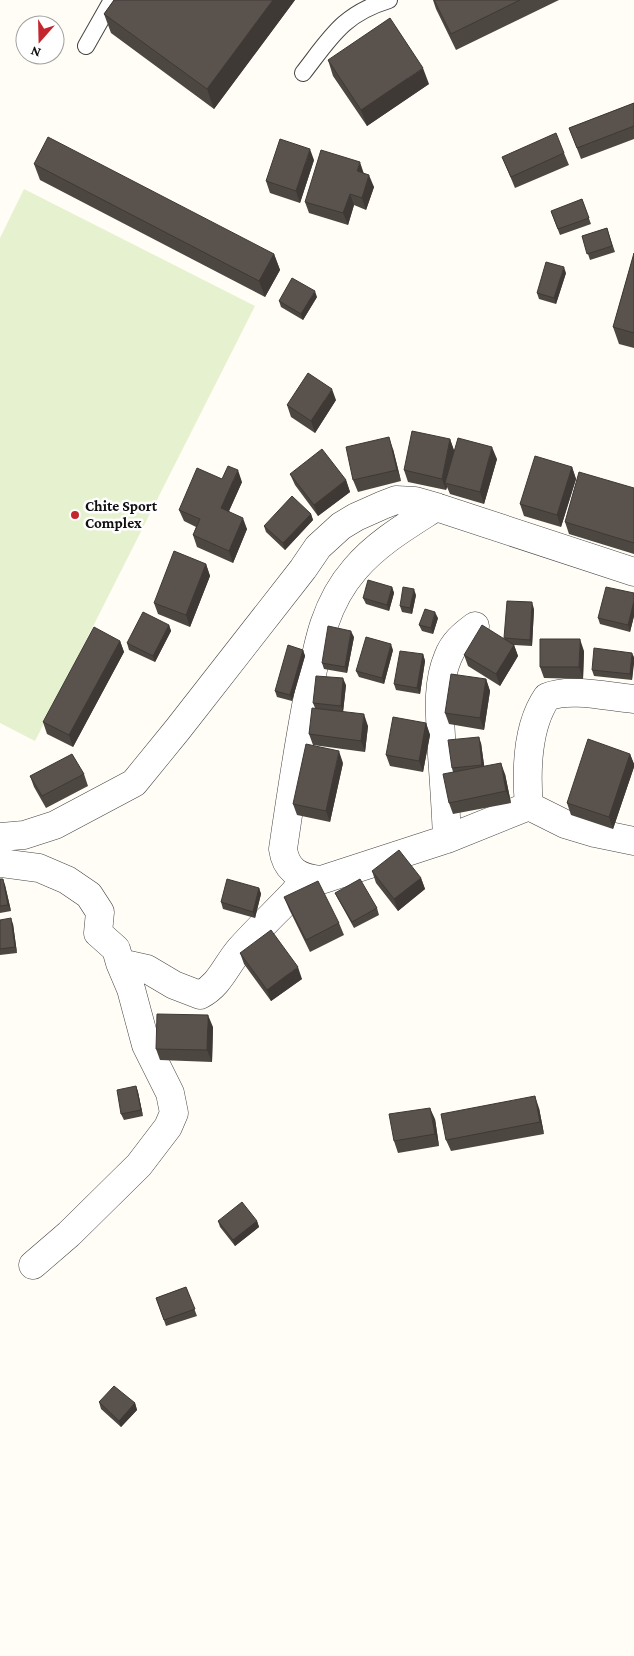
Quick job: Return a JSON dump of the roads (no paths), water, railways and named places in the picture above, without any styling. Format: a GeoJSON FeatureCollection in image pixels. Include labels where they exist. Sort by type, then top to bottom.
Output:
{"type":"FeatureCollection","features":[{"type":"Feature","properties":{"kind":"street"},"geometry":{"type":"LineString","coordinates":[[0,837],[24,835],[55,826],[134,783],[303,569],[318,547],[341,526],[382,505],[396,500],[415,501],[634,572]]}},
{"type":"Feature","properties":{"kind":"street"},"geometry":{"type":"LineString","coordinates":[[436,507],[396,534],[364,559],[341,586],[325,618],[298,752],[284,849],[286,863],[301,876],[321,880],[447,839],[529,806],[565,824],[634,841]]}},
{"type":"Feature","properties":{"kind":"street"},"geometry":{"type":"LineString","coordinates":[[447,839],[440,710],[441,681],[447,658],[453,646],[475,626]]}},
{"type":"Feature","properties":{"kind":"street"},"geometry":{"type":"LineString","coordinates":[[529,806],[528,777],[532,740],[538,714],[547,697],[574,692],[634,699]]}},
{"type":"Feature","properties":{"kind":"street"},"geometry":{"type":"LineString","coordinates":[[0,863],[39,868],[67,880],[89,895],[100,912],[98,933],[116,949],[131,989],[146,1045],[170,1093],[174,1114],[168,1127],[139,1165],[69,1234],[34,1265]]}},
{"type":"Feature","properties":{"kind":"street"},"geometry":{"type":"LineString","coordinates":[[120,963],[147,969],[190,992],[200,994],[217,982],[239,950],[294,893],[300,884],[301,876]]}},
{"type":"Feature","properties":{"kind":"lane"},"geometry":{"type":"LineString","coordinates":[[86,46],[112,0]]}},
{"type":"Feature","properties":{"kind":"lane"},"geometry":{"type":"LineString","coordinates":[[303,73],[343,23],[377,4],[389,0]]}},
{"type":"Feature","properties":{"kind":"place","name":"Chite Sport Complex"},"geometry":{"type":"Point","coordinates":[75,515]}}]}
